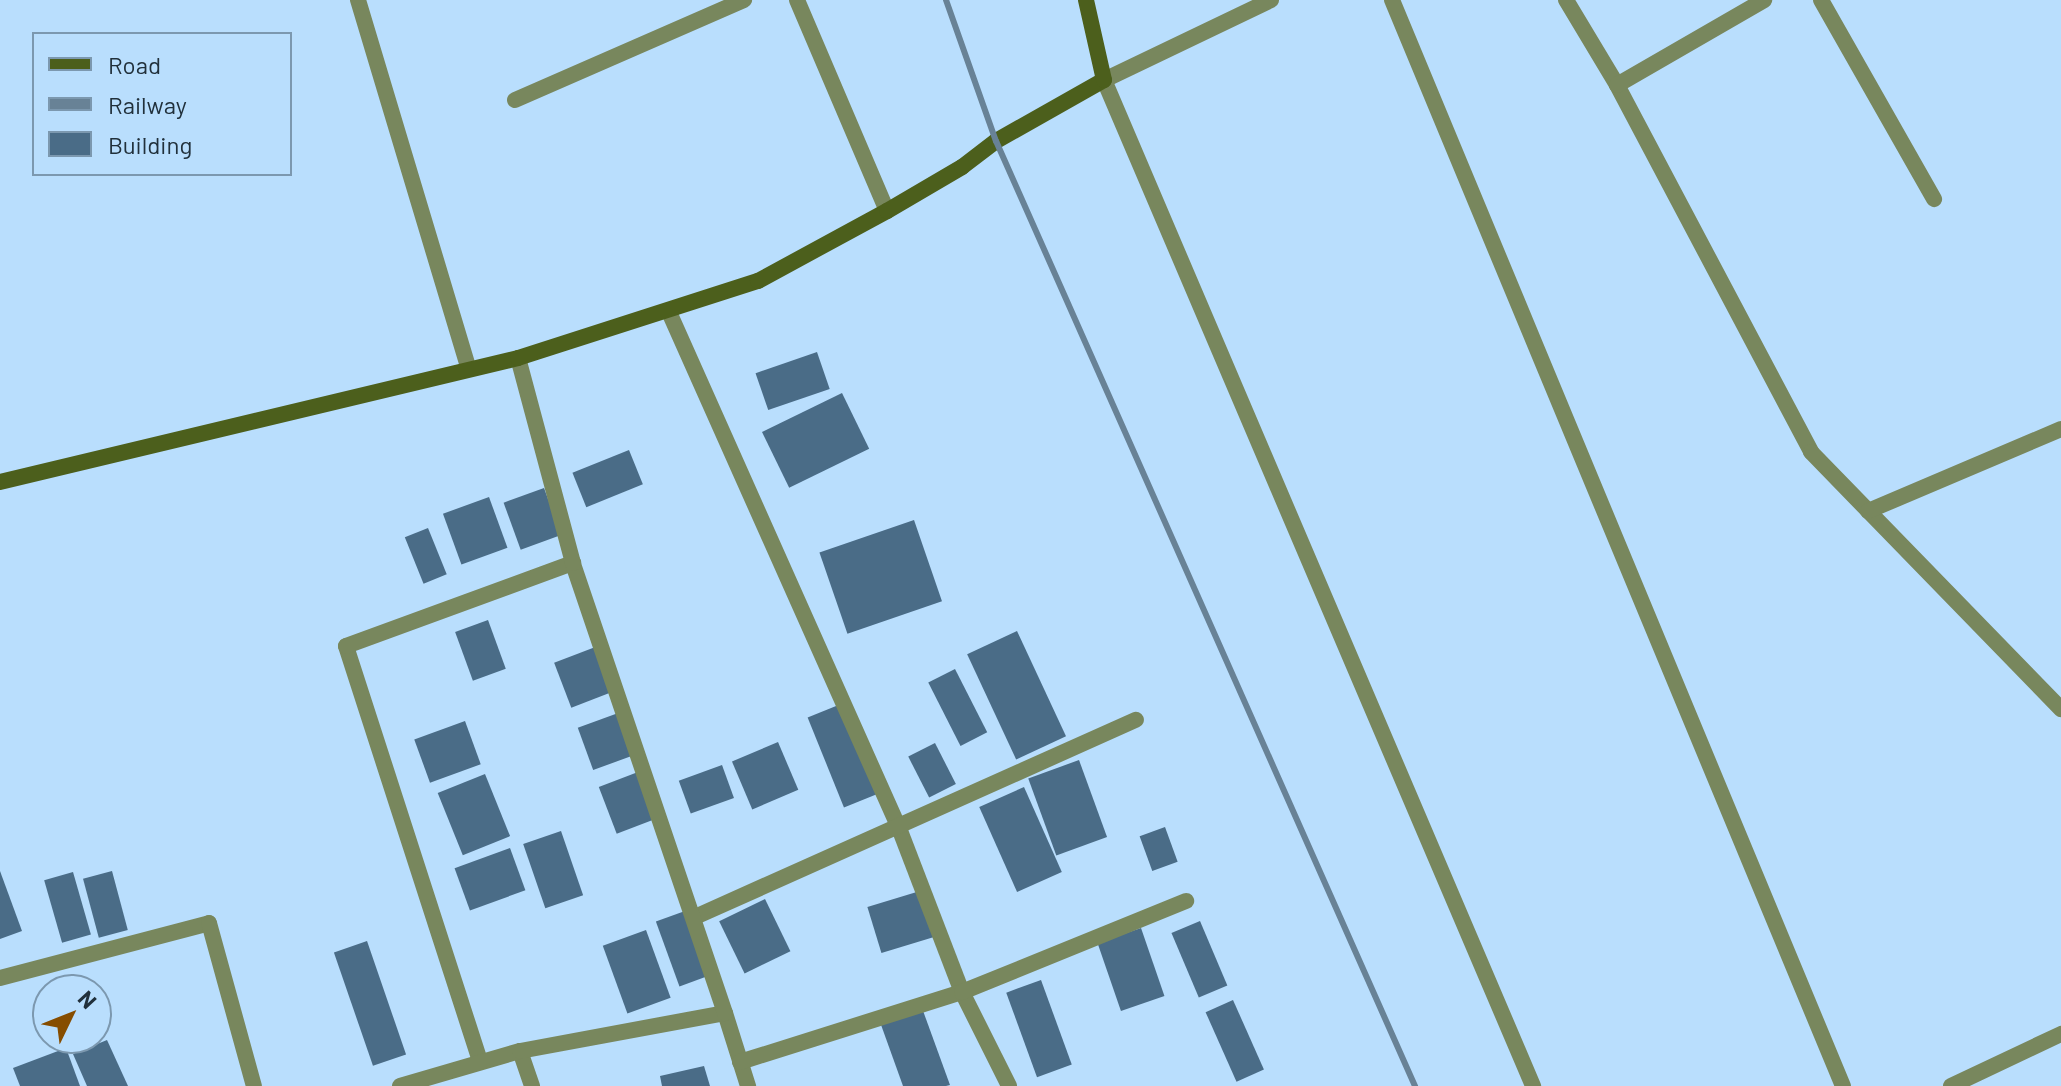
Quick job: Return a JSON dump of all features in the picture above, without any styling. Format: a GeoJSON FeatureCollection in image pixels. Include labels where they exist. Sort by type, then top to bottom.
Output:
{"type":"FeatureCollection","features":[{"type":"Feature","properties":{"kind":"street"},"geometry":{"type":"LineString","coordinates":[[358,0],[469,369]]}},
{"type":"Feature","properties":{"kind":"street"},"geometry":{"type":"LineString","coordinates":[[515,100],[744,0]]}},
{"type":"Feature","properties":{"kind":"street"},"geometry":{"type":"LineString","coordinates":[[797,0],[887,211]]}},
{"type":"Feature","properties":{"kind":"street"},"geometry":{"type":"LineString","coordinates":[[1086,0],[1104,80],[1533,1086]]}},
{"type":"Feature","properties":{"kind":"street"},"geometry":{"type":"LineString","coordinates":[[0,482],[518,358],[758,281],[887,211],[962,167],[996,141],[1104,80],[1271,0]]}},
{"type":"Feature","properties":{"kind":"street"},"geometry":{"type":"LineString","coordinates":[[1392,0],[1843,1086]]}},
{"type":"Feature","properties":{"kind":"street"},"geometry":{"type":"LineString","coordinates":[[1566,0],[1617,85],[1811,452],[2061,709]]}},
{"type":"Feature","properties":{"kind":"street"},"geometry":{"type":"LineString","coordinates":[[1617,85],[1764,0]]}},
{"type":"Feature","properties":{"kind":"street"},"geometry":{"type":"LineString","coordinates":[[1821,0],[1934,199]]}},
{"type":"Feature","properties":{"kind":"street"},"geometry":{"type":"LineString","coordinates":[[669,312],[899,828],[962,992],[1009,1086]]}},
{"type":"Feature","properties":{"kind":"street"},"geometry":{"type":"LineString","coordinates":[[518,358],[573,563],[695,917],[748,1086]]}},
{"type":"Feature","properties":{"kind":"street"},"geometry":{"type":"LineString","coordinates":[[1868,511],[2061,429]]}},
{"type":"Feature","properties":{"kind":"street"},"geometry":{"type":"LineString","coordinates":[[480,1061],[346,646],[573,563]]}},
{"type":"Feature","properties":{"kind":"street"},"geometry":{"type":"LineString","coordinates":[[695,917],[1136,720]]}},
{"type":"Feature","properties":{"kind":"street"},"geometry":{"type":"LineString","coordinates":[[740,1062],[962,992],[1186,901]]}},
{"type":"Feature","properties":{"kind":"street"},"geometry":{"type":"LineString","coordinates":[[0,978],[209,923],[254,1086]]}},
{"type":"Feature","properties":{"kind":"street"},"geometry":{"type":"LineString","coordinates":[[400,1086],[520,1051],[725,1013]]}},
{"type":"Feature","properties":{"kind":"street"},"geometry":{"type":"LineString","coordinates":[[1951,1086],[2061,1034]]}},
{"type":"Feature","properties":{"kind":"street"},"geometry":{"type":"LineString","coordinates":[[520,1051],[532,1086]]}},
{"type":"Feature","properties":{"kind":"building"},"geometry":{"type":"Polygon","coordinates":[[[817,352],[830,389],[768,410],[756,373],[817,352]]]}},
{"type":"Feature","properties":{"kind":"building"},"geometry":{"type":"Polygon","coordinates":[[[842,393],[869,449],[789,488],[762,432],[842,393]]]}},
{"type":"Feature","properties":{"kind":"building"},"geometry":{"type":"Polygon","coordinates":[[[629,450],[643,484],[586,507],[572,473],[629,450]]]}},
{"type":"Feature","properties":{"kind":"building"},"geometry":{"type":"Polygon","coordinates":[[[544,488],[561,535],[521,550],[504,503],[544,488]]]}},
{"type":"Feature","properties":{"kind":"building"},"geometry":{"type":"Polygon","coordinates":[[[489,497],[507,548],[461,565],[443,514],[489,497]]]}},
{"type":"Feature","properties":{"kind":"building"},"geometry":{"type":"Polygon","coordinates":[[[914,520],[942,601],[847,634],[819,553],[914,520]]]}},
{"type":"Feature","properties":{"kind":"building"},"geometry":{"type":"Polygon","coordinates":[[[428,528],[447,574],[424,584],[405,537],[428,528]]]}},
{"type":"Feature","properties":{"kind":"building"},"geometry":{"type":"Polygon","coordinates":[[[488,620],[506,669],[473,681],[455,632],[488,620]]]}},
{"type":"Feature","properties":{"kind":"building"},"geometry":{"type":"Polygon","coordinates":[[[1017,631],[1066,736],[1016,759],[967,654],[1017,631]]]}},
{"type":"Feature","properties":{"kind":"building"},"geometry":{"type":"Polygon","coordinates":[[[598,646],[615,691],[571,708],[554,663],[598,646]]]}},
{"type":"Feature","properties":{"kind":"building"},"geometry":{"type":"Polygon","coordinates":[[[955,669],[987,732],[961,746],[928,683],[955,669]]]}},
{"type":"Feature","properties":{"kind":"building"},"geometry":{"type":"Polygon","coordinates":[[[841,704],[877,794],[844,807],[808,717],[841,704]]]}},
{"type":"Feature","properties":{"kind":"building"},"geometry":{"type":"Polygon","coordinates":[[[621,712],[636,754],[593,770],[578,728],[621,712]]]}},
{"type":"Feature","properties":{"kind":"building"},"geometry":{"type":"Polygon","coordinates":[[[465,721],[481,764],[430,783],[414,739],[465,721]]]}},
{"type":"Feature","properties":{"kind":"building"},"geometry":{"type":"Polygon","coordinates":[[[778,742],[798,790],[752,809],[732,762],[778,742]]]}},
{"type":"Feature","properties":{"kind":"building"},"geometry":{"type":"Polygon","coordinates":[[[935,743],[956,784],[929,798],[908,757],[935,743]]]}},
{"type":"Feature","properties":{"kind":"building"},"geometry":{"type":"Polygon","coordinates":[[[1079,760],[1107,837],[1056,856],[1028,778],[1079,760]]]}},
{"type":"Feature","properties":{"kind":"building"},"geometry":{"type":"Polygon","coordinates":[[[722,765],[734,798],[691,814],[679,781],[722,765]]]}},
{"type":"Feature","properties":{"kind":"building"},"geometry":{"type":"Polygon","coordinates":[[[638,772],[656,819],[617,834],[599,787],[638,772]]]}},
{"type":"Feature","properties":{"kind":"building"},"geometry":{"type":"Polygon","coordinates":[[[485,774],[510,836],[463,855],[438,793],[485,774]]]}},
{"type":"Feature","properties":{"kind":"building"},"geometry":{"type":"Polygon","coordinates":[[[1024,787],[1062,872],[1017,892],[979,807],[1024,787]]]}},
{"type":"Feature","properties":{"kind":"building"},"geometry":{"type":"Polygon","coordinates":[[[1165,827],[1178,862],[1152,871],[1140,836],[1165,827]]]}},
{"type":"Feature","properties":{"kind":"building"},"geometry":{"type":"Polygon","coordinates":[[[561,831],[583,895],[545,908],[523,844],[561,831]]]}},
{"type":"Feature","properties":{"kind":"building"},"geometry":{"type":"Polygon","coordinates":[[[510,848],[525,890],[470,910],[455,868],[510,848]]]}},
{"type":"Feature","properties":{"kind":"building"},"geometry":{"type":"Polygon","coordinates":[[[0,871],[22,931],[0,939],[0,871]]]}},
{"type":"Feature","properties":{"kind":"building"},"geometry":{"type":"Polygon","coordinates":[[[112,871],[128,930],[99,938],[83,879],[112,871]]]}},
{"type":"Feature","properties":{"kind":"building"},"geometry":{"type":"Polygon","coordinates":[[[73,872],[91,934],[62,943],[44,880],[73,872]]]}},
{"type":"Feature","properties":{"kind":"building"},"geometry":{"type":"Polygon","coordinates":[[[920,891],[934,937],[881,953],[867,907],[920,891]]]}},
{"type":"Feature","properties":{"kind":"building"},"geometry":{"type":"Polygon","coordinates":[[[765,899],[790,951],[745,973],[719,921],[765,899]]]}},
{"type":"Feature","properties":{"kind":"building"},"geometry":{"type":"Polygon","coordinates":[[[685,911],[709,976],[679,986],[656,922],[685,911]]]}},
{"type":"Feature","properties":{"kind":"building"},"geometry":{"type":"Polygon","coordinates":[[[1200,921],[1227,985],[1199,998],[1171,933],[1200,921]]]}},
{"type":"Feature","properties":{"kind":"building"},"geometry":{"type":"Polygon","coordinates":[[[1141,928],[1164,996],[1121,1011],[1098,943],[1141,928]]]}},
{"type":"Feature","properties":{"kind":"building"},"geometry":{"type":"Polygon","coordinates":[[[646,930],[671,998],[627,1013],[603,946],[646,930]]]}},
{"type":"Feature","properties":{"kind":"building"},"geometry":{"type":"Polygon","coordinates":[[[367,941],[406,1054],[373,1066],[334,952],[367,941]]]}},
{"type":"Feature","properties":{"kind":"building"},"geometry":{"type":"Polygon","coordinates":[[[1041,980],[1072,1065],[1037,1077],[1006,993],[1041,980]]]}},
{"type":"Feature","properties":{"kind":"building"},"geometry":{"type":"Polygon","coordinates":[[[1233,1000],[1264,1069],[1237,1082],[1206,1012],[1233,1000]]]}},
{"type":"Feature","properties":{"kind":"building"},"geometry":{"type":"Polygon","coordinates":[[[922,1008],[950,1085],[903,1086],[880,1022],[922,1008]]]}},
{"type":"Feature","properties":{"kind":"building"},"geometry":{"type":"Polygon","coordinates":[[[112,1051],[128,1086],[87,1086],[73,1054],[112,1054],[112,1051]]]}},
{"type":"Feature","properties":{"kind":"building"},"geometry":{"type":"Polygon","coordinates":[[[50,1054],[68,1054],[80,1086],[20,1086],[13,1068],[50,1054]]]}},
{"type":"Feature","properties":{"kind":"building"},"geometry":{"type":"Polygon","coordinates":[[[704,1066],[710,1086],[662,1086],[660,1076],[704,1066]]]}},
{"type":"Feature","properties":{"kind":"railway"},"geometry":{"type":"LineString","coordinates":[[946,0],[996,141],[1415,1086]]}}]}
